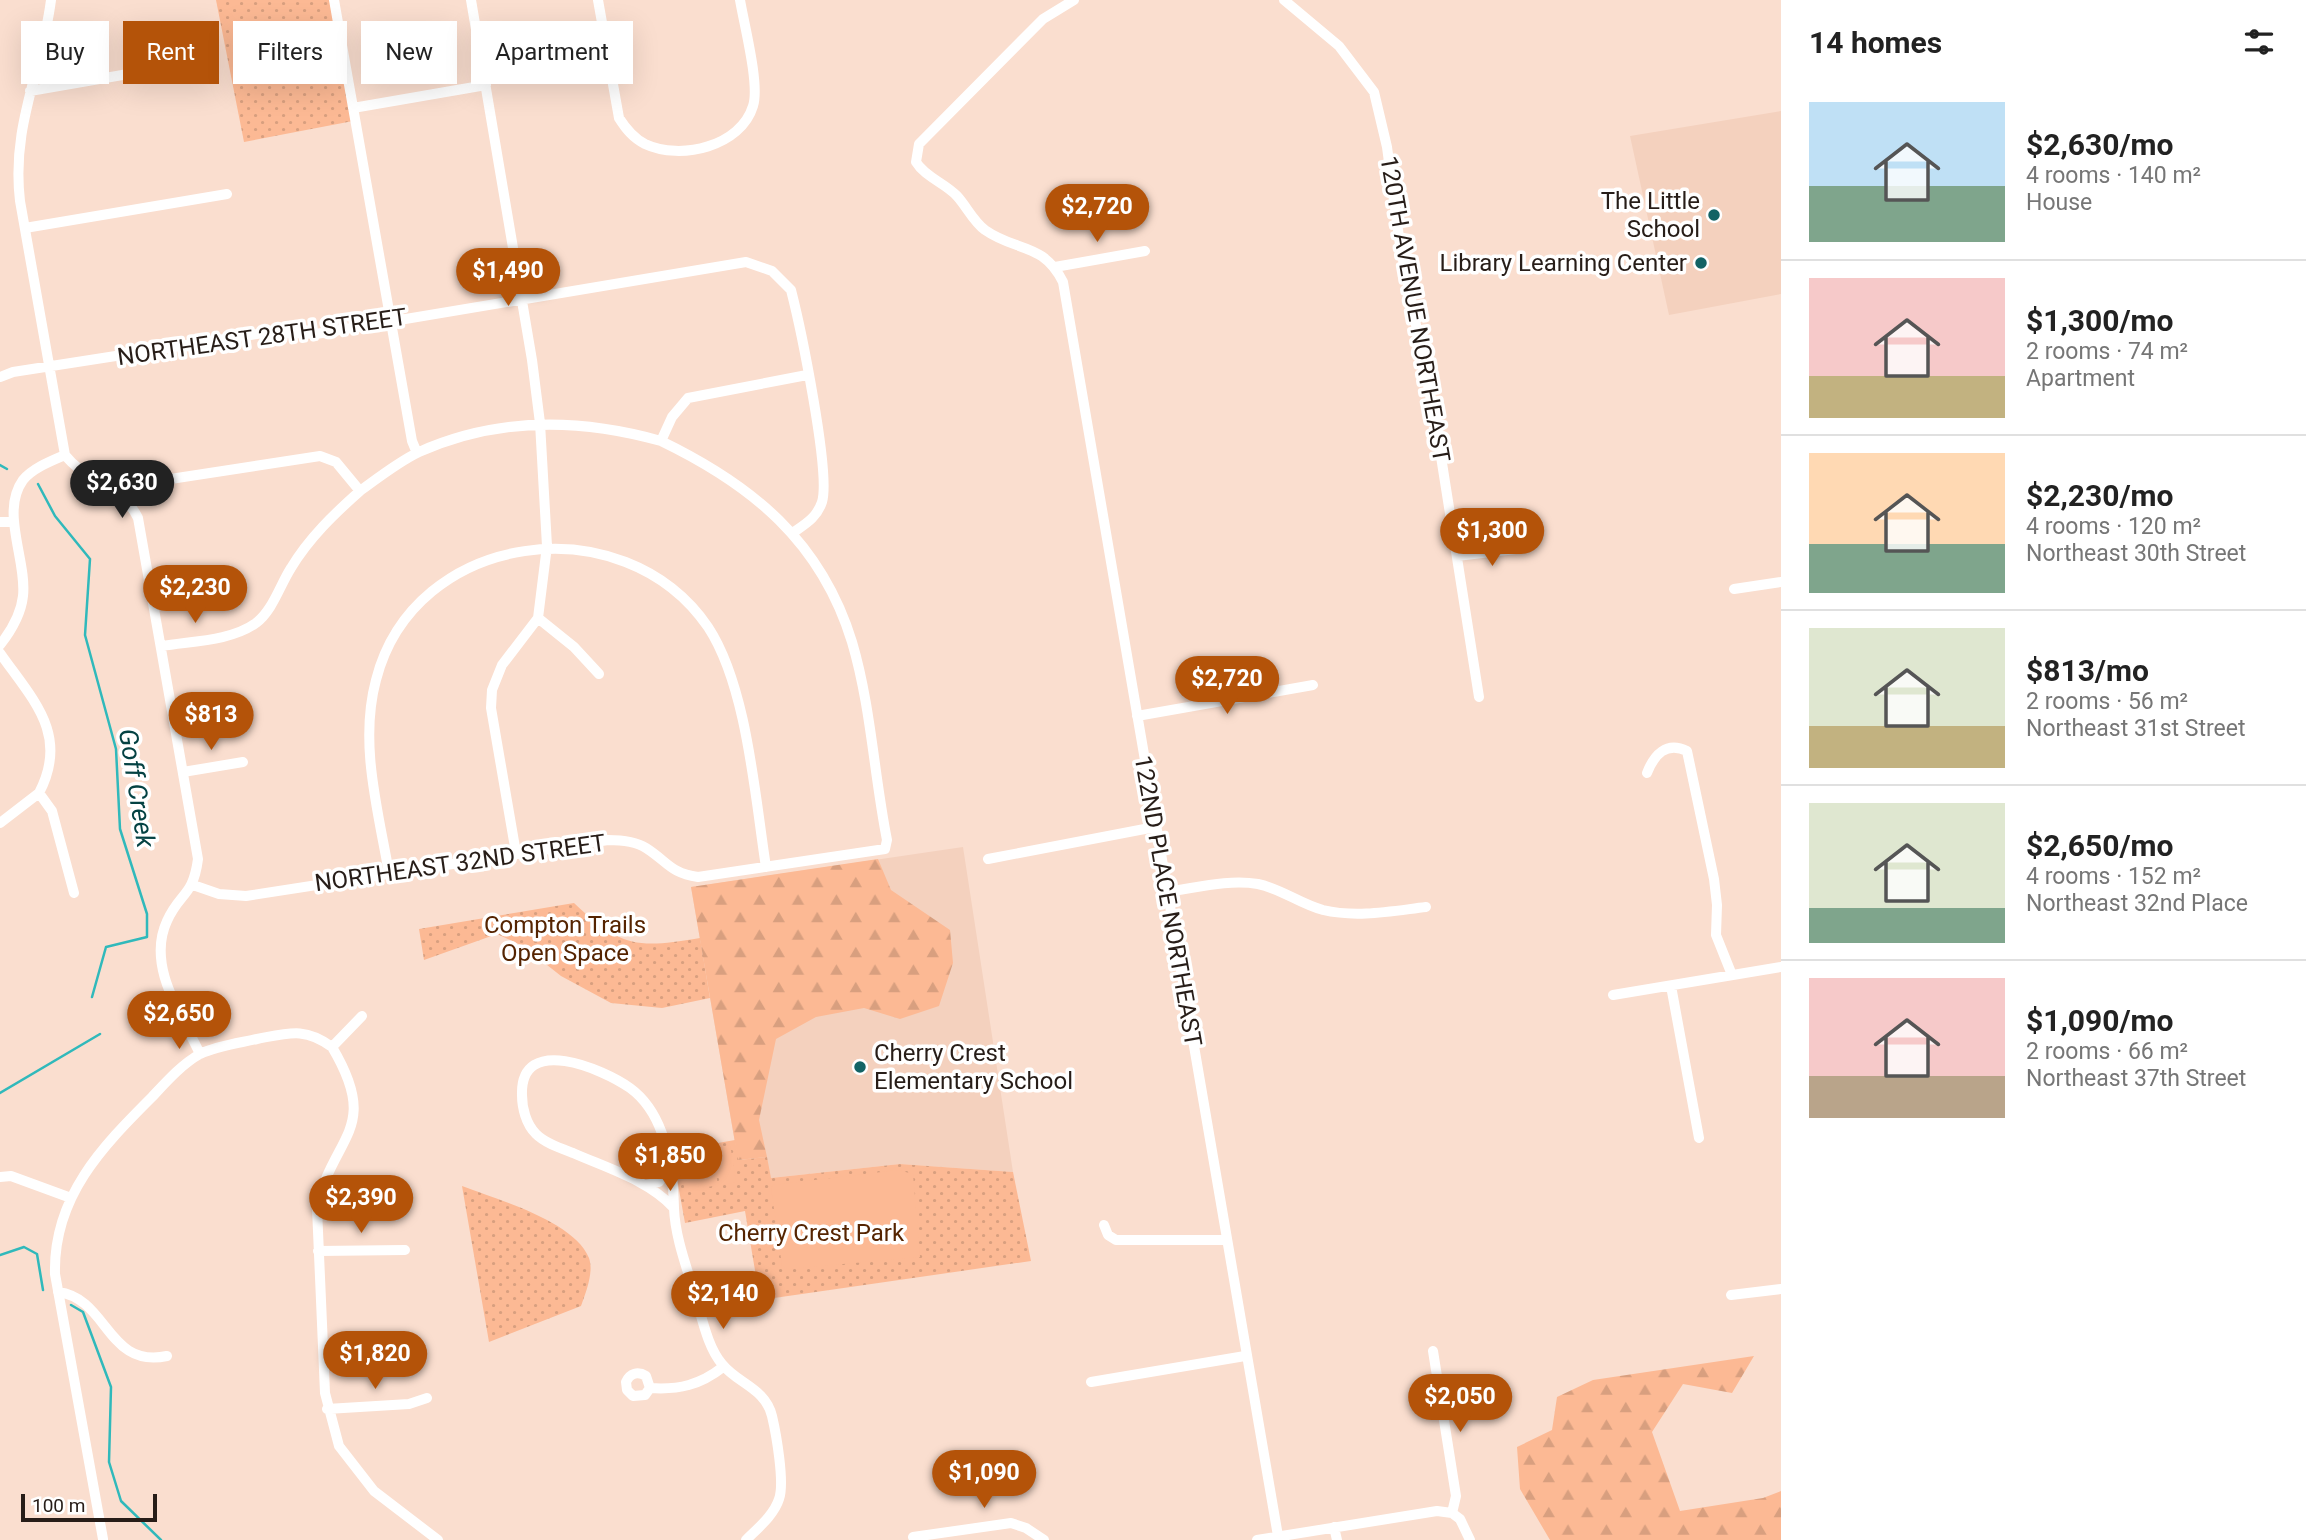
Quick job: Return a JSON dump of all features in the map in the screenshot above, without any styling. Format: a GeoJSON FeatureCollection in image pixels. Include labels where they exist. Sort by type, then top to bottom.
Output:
{"type":"FeatureCollection","features":[{"type":"Feature","properties":{"kind":"street"},"geometry":{"type":"LineString","coordinates":[[51,0],[18,144],[17,169],[25,228],[65,455],[77,469],[115,489],[128,500],[138,518],[198,859],[193,885],[168,918],[162,946],[173,1003],[200,1054]]}},
{"type":"Feature","properties":{"kind":"street"},"geometry":{"type":"LineString","coordinates":[[334,0],[390,321],[412,441],[417,453]]}},
{"type":"Feature","properties":{"kind":"street"},"geometry":{"type":"LineString","coordinates":[[471,0],[540,422],[547,546],[538,618],[502,665],[492,690],[491,708],[516,853]]}},
{"type":"Feature","properties":{"kind":"street"},"geometry":{"type":"LineString","coordinates":[[598,0],[620,118],[636,139],[659,148],[676,150],[712,145],[735,135],[749,117],[755,91],[740,0]]}},
{"type":"Feature","properties":{"kind":"street"},"geometry":{"type":"LineString","coordinates":[[1074,0],[1043,19],[919,144],[915,155],[920,168],[956,195],[985,230],[1043,255],[1055,267],[1145,251]]}},
{"type":"Feature","properties":{"kind":"street","name":"120TH AVENUE NORTHEAST"},"geometry":{"type":"LineString","coordinates":[[1284,0],[1339,46],[1374,92],[1387,147],[1400,245],[1436,425],[1479,697]]}},
{"type":"Feature","properties":{"kind":"street"},"geometry":{"type":"LineString","coordinates":[[30,91],[123,75]]}},
{"type":"Feature","properties":{"kind":"street"},"geometry":{"type":"LineString","coordinates":[[352,108],[486,85]]}},
{"type":"Feature","properties":{"kind":"street"},"geometry":{"type":"LineString","coordinates":[[25,228],[227,194]]}},
{"type":"Feature","properties":{"kind":"street","name":"NORTHEAST 28TH STREET"},"geometry":{"type":"LineString","coordinates":[[0,377],[270,332],[316,334],[747,262],[772,271],[790,290],[807,375]]}},
{"type":"Feature","properties":{"kind":"street","name":"122ND PLACE NORTHEAST"},"geometry":{"type":"LineString","coordinates":[[1055,267],[1063,282],[1069,310],[1245,1356],[1278,1536]]}},
{"type":"Feature","properties":{"kind":"street"},"geometry":{"type":"LineString","coordinates":[[162,646],[234,634],[256,623],[266,614],[291,567],[310,541],[360,491],[417,453],[471,434],[540,422],[606,428],[661,440],[708,464],[751,493],[794,532],[814,519],[825,489],[807,375],[688,398],[672,417],[661,440]]}},
{"type":"Feature","properties":{"kind":"street"},"geometry":{"type":"LineString","coordinates":[[0,645],[10,632],[23,596],[22,569],[6,522],[21,481],[65,455]]}},
{"type":"Feature","properties":{"kind":"street"},"geometry":{"type":"LineString","coordinates":[[128,500],[146,485],[164,480],[311,456],[336,462],[360,491]]}},
{"type":"Feature","properties":{"kind":"street","name":"NORTHEAST 32ND STREET"},"geometry":{"type":"LineString","coordinates":[[193,885],[219,894],[246,896],[516,853],[616,840],[646,848],[668,868],[683,875],[698,877],[885,849],[887,840],[852,642],[823,578],[794,532]]}},
{"type":"Feature","properties":{"kind":"street"},"geometry":{"type":"LineString","coordinates":[[389,873],[369,746],[369,719],[376,678],[408,617],[453,577],[503,554],[547,546],[597,553],[631,565],[667,586],[695,611],[726,658],[737,691],[766,867]]}},
{"type":"Feature","properties":{"kind":"street"},"geometry":{"type":"LineString","coordinates":[[1457,556],[1524,548]]}},
{"type":"Feature","properties":{"kind":"street"},"geometry":{"type":"LineString","coordinates":[[1734,589],[1781,582]]}},
{"type":"Feature","properties":{"kind":"street"},"geometry":{"type":"LineString","coordinates":[[538,618],[574,647],[599,674]]}},
{"type":"Feature","properties":{"kind":"street"},"geometry":{"type":"LineString","coordinates":[[0,653],[44,716],[50,732],[49,765],[39,793],[0,823]]}},
{"type":"Feature","properties":{"kind":"street"},"geometry":{"type":"LineString","coordinates":[[1137,716],[1312,685]]}},
{"type":"Feature","properties":{"kind":"street"},"geometry":{"type":"LineString","coordinates":[[1647,773],[1653,756],[1665,748],[1679,747],[1687,751],[1714,879],[1716,935],[1732,975]]}},
{"type":"Feature","properties":{"kind":"street"},"geometry":{"type":"LineString","coordinates":[[183,772],[243,762]]}},
{"type":"Feature","properties":{"kind":"street"},"geometry":{"type":"LineString","coordinates":[[39,793],[52,811],[74,893]]}},
{"type":"Feature","properties":{"kind":"street"},"geometry":{"type":"LineString","coordinates":[[988,859],[1155,827]]}},
{"type":"Feature","properties":{"kind":"street"},"geometry":{"type":"LineString","coordinates":[[1166,892],[1231,882],[1276,890],[1328,911],[1358,915],[1426,907]]}},
{"type":"Feature","properties":{"kind":"street"},"geometry":{"type":"LineString","coordinates":[[1613,995],[1781,967]]}},
{"type":"Feature","properties":{"kind":"street"},"geometry":{"type":"LineString","coordinates":[[1671,986],[1699,1138]]}},
{"type":"Feature","properties":{"kind":"street"},"geometry":{"type":"LineString","coordinates":[[332,1047],[362,1016]]}},
{"type":"Feature","properties":{"kind":"street"},"geometry":{"type":"LineString","coordinates":[[102,1540],[70,1344],[58,1292],[55,1254],[71,1198],[81,1175],[106,1142],[177,1072],[200,1054],[296,1033],[316,1035],[332,1047],[348,1082],[355,1114],[347,1142],[322,1184],[317,1208],[327,1409],[339,1446],[362,1479],[438,1540]]}},
{"type":"Feature","properties":{"kind":"street"},"geometry":{"type":"LineString","coordinates":[[674,1208],[646,1185],[537,1136],[524,1114],[522,1098],[524,1076],[530,1068],[549,1058],[565,1060],[629,1087],[651,1107],[658,1121],[674,1208],[695,1296],[710,1343],[723,1367],[760,1393],[768,1404],[775,1438],[780,1497],[768,1517],[746,1540]]}},
{"type":"Feature","properties":{"kind":"street"},"geometry":{"type":"LineString","coordinates":[[646,1185],[659,1182],[668,1166]]}},
{"type":"Feature","properties":{"kind":"street"},"geometry":{"type":"LineString","coordinates":[[0,1177],[10,1176],[71,1198]]}},
{"type":"Feature","properties":{"kind":"street"},"geometry":{"type":"LineString","coordinates":[[1104,1226],[1108,1235],[1116,1240],[1226,1240]]}},
{"type":"Feature","properties":{"kind":"street"},"geometry":{"type":"LineString","coordinates":[[318,1251],[405,1250]]}},
{"type":"Feature","properties":{"kind":"street"},"geometry":{"type":"LineString","coordinates":[[1731,1295],[1781,1289]]}},
{"type":"Feature","properties":{"kind":"street"},"geometry":{"type":"LineString","coordinates":[[58,1292],[68,1293],[82,1303],[133,1355],[153,1359],[167,1356]]}},
{"type":"Feature","properties":{"kind":"street"},"geometry":{"type":"LineString","coordinates":[[1433,1351],[1456,1496],[1452,1513]]}},
{"type":"Feature","properties":{"kind":"street"},"geometry":{"type":"LineString","coordinates":[[1091,1382],[1245,1356]]}},
{"type":"Feature","properties":{"kind":"street"},"geometry":{"type":"LineString","coordinates":[[650,1388],[696,1385],[723,1367]]}},
{"type":"Feature","properties":{"kind":"street"},"geometry":{"type":"LineString","coordinates":[[327,1409],[409,1404],[427,1398]]}},
{"type":"Feature","properties":{"kind":"street"},"geometry":{"type":"LineString","coordinates":[[1257,1540],[1437,1511],[1452,1513],[1460,1519],[1470,1540]]}},
{"type":"Feature","properties":{"kind":"street"},"geometry":{"type":"LineString","coordinates":[[912,1537],[1011,1524],[1026,1528],[1044,1540]]}},
{"type":"Feature","properties":{"kind":"street"},"geometry":{"type":"LineString","coordinates":[[1334,1527],[1337,1540]]}},
{"type":"Feature","properties":{"kind":"shaded area","name":"The Little School"},"geometry":{"type":"Polygon","coordinates":[[[1781,111],[1781,294],[1669,315],[1630,136],[1781,111]]]}},
{"type":"Feature","properties":{"kind":"shaded area","name":"Cherry Crest Elementary School"},"geometry":{"type":"Polygon","coordinates":[[[963,847],[1013,1172],[900,1164],[771,1178],[738,1160],[691,887],[963,847]]]}},
{"type":"Feature","properties":{"kind":"green space"},"geometry":{"type":"Polygon","coordinates":[[[216,0],[331,0],[335,21],[233,21],[233,84],[346,84],[353,121],[244,142],[216,0]]]}},
{"type":"Feature","properties":{"kind":"green space"},"geometry":{"type":"Polygon","coordinates":[[[878,859],[891,890],[950,930],[953,963],[939,1006],[900,1019],[864,1008],[816,1017],[776,1039],[759,1120],[767,1157],[738,1160],[691,887],[878,859]]]}},
{"type":"Feature","properties":{"kind":"green space","name":"Compton Trails Open Space"},"geometry":{"type":"Polygon","coordinates":[[[574,903],[605,929],[631,941],[660,943],[700,938],[710,998],[662,1008],[611,1003],[561,976],[523,946],[497,934],[424,960],[419,929],[574,903]]]}},
{"type":"Feature","properties":{"kind":"green space","name":"Cherry Crest Park"},"geometry":{"type":"Polygon","coordinates":[[[735,1140],[739,1160],[767,1157],[771,1178],[900,1164],[1013,1172],[1031,1261],[760,1300],[745,1211],[685,1223],[672,1151],[735,1140]]]}},
{"type":"Feature","properties":{"kind":"green space"},"geometry":{"type":"Polygon","coordinates":[[[731,1150],[736,1182],[722,1185],[716,1152],[731,1150]]]}},
{"type":"Feature","properties":{"kind":"green space"},"geometry":{"type":"Polygon","coordinates":[[[712,1153],[718,1185],[703,1188],[697,1156],[712,1153]]]}},
{"type":"Feature","properties":{"kind":"green space"},"geometry":{"type":"Polygon","coordinates":[[[694,1156],[699,1189],[685,1191],[679,1159],[694,1156]]]}},
{"type":"Feature","properties":{"kind":"green space"},"geometry":{"type":"Polygon","coordinates":[[[898,1170],[913,1174],[920,1257],[788,1269],[782,1266],[771,1188],[773,1185],[898,1170]]]}},
{"type":"Feature","properties":{"kind":"green space"},"geometry":{"type":"Polygon","coordinates":[[[462,1186],[533,1213],[568,1233],[581,1245],[589,1258],[591,1269],[581,1306],[489,1342],[462,1186]]]}},
{"type":"Feature","properties":{"kind":"green space"},"geometry":{"type":"Polygon","coordinates":[[[1754,1356],[1732,1393],[1683,1384],[1652,1432],[1680,1511],[1763,1498],[1781,1491],[1781,1540],[1550,1540],[1520,1489],[1517,1447],[1552,1430],[1557,1397],[1593,1380],[1754,1356]]]}},
{"type":"Feature","properties":{"kind":"waterway","name":"Goff Creek"},"geometry":{"type":"LineString","coordinates":[[0,465],[7,469]]}},
{"type":"Feature","properties":{"kind":"waterway","name":"Goff Creek"},"geometry":{"type":"LineString","coordinates":[[38,484],[55,516],[90,559],[85,635],[116,749],[120,829],[147,914],[147,937],[106,947],[92,997]]}},
{"type":"Feature","properties":{"kind":"waterway","name":"Goff Creek"},"geometry":{"type":"LineString","coordinates":[[0,1093],[100,1034]]}},
{"type":"Feature","properties":{"kind":"waterway","name":"Goff Creek"},"geometry":{"type":"LineString","coordinates":[[0,1255],[24,1247],[37,1254],[43,1290]]}},
{"type":"Feature","properties":{"kind":"waterway","name":"Goff Creek"},"geometry":{"type":"LineString","coordinates":[[71,1305],[83,1312],[111,1387],[109,1462],[121,1501],[161,1540]]}},
{"type":"Feature","properties":{"kind":"place","name":"The Little School"},"geometry":{"type":"Point","coordinates":[1714,215]}},
{"type":"Feature","properties":{"kind":"place","name":"Library Learning Center"},"geometry":{"type":"Point","coordinates":[1701,263]}},
{"type":"Feature","properties":{"kind":"place","name":"Cherry Crest Elementary School"},"geometry":{"type":"Point","coordinates":[860,1067]}}]}
